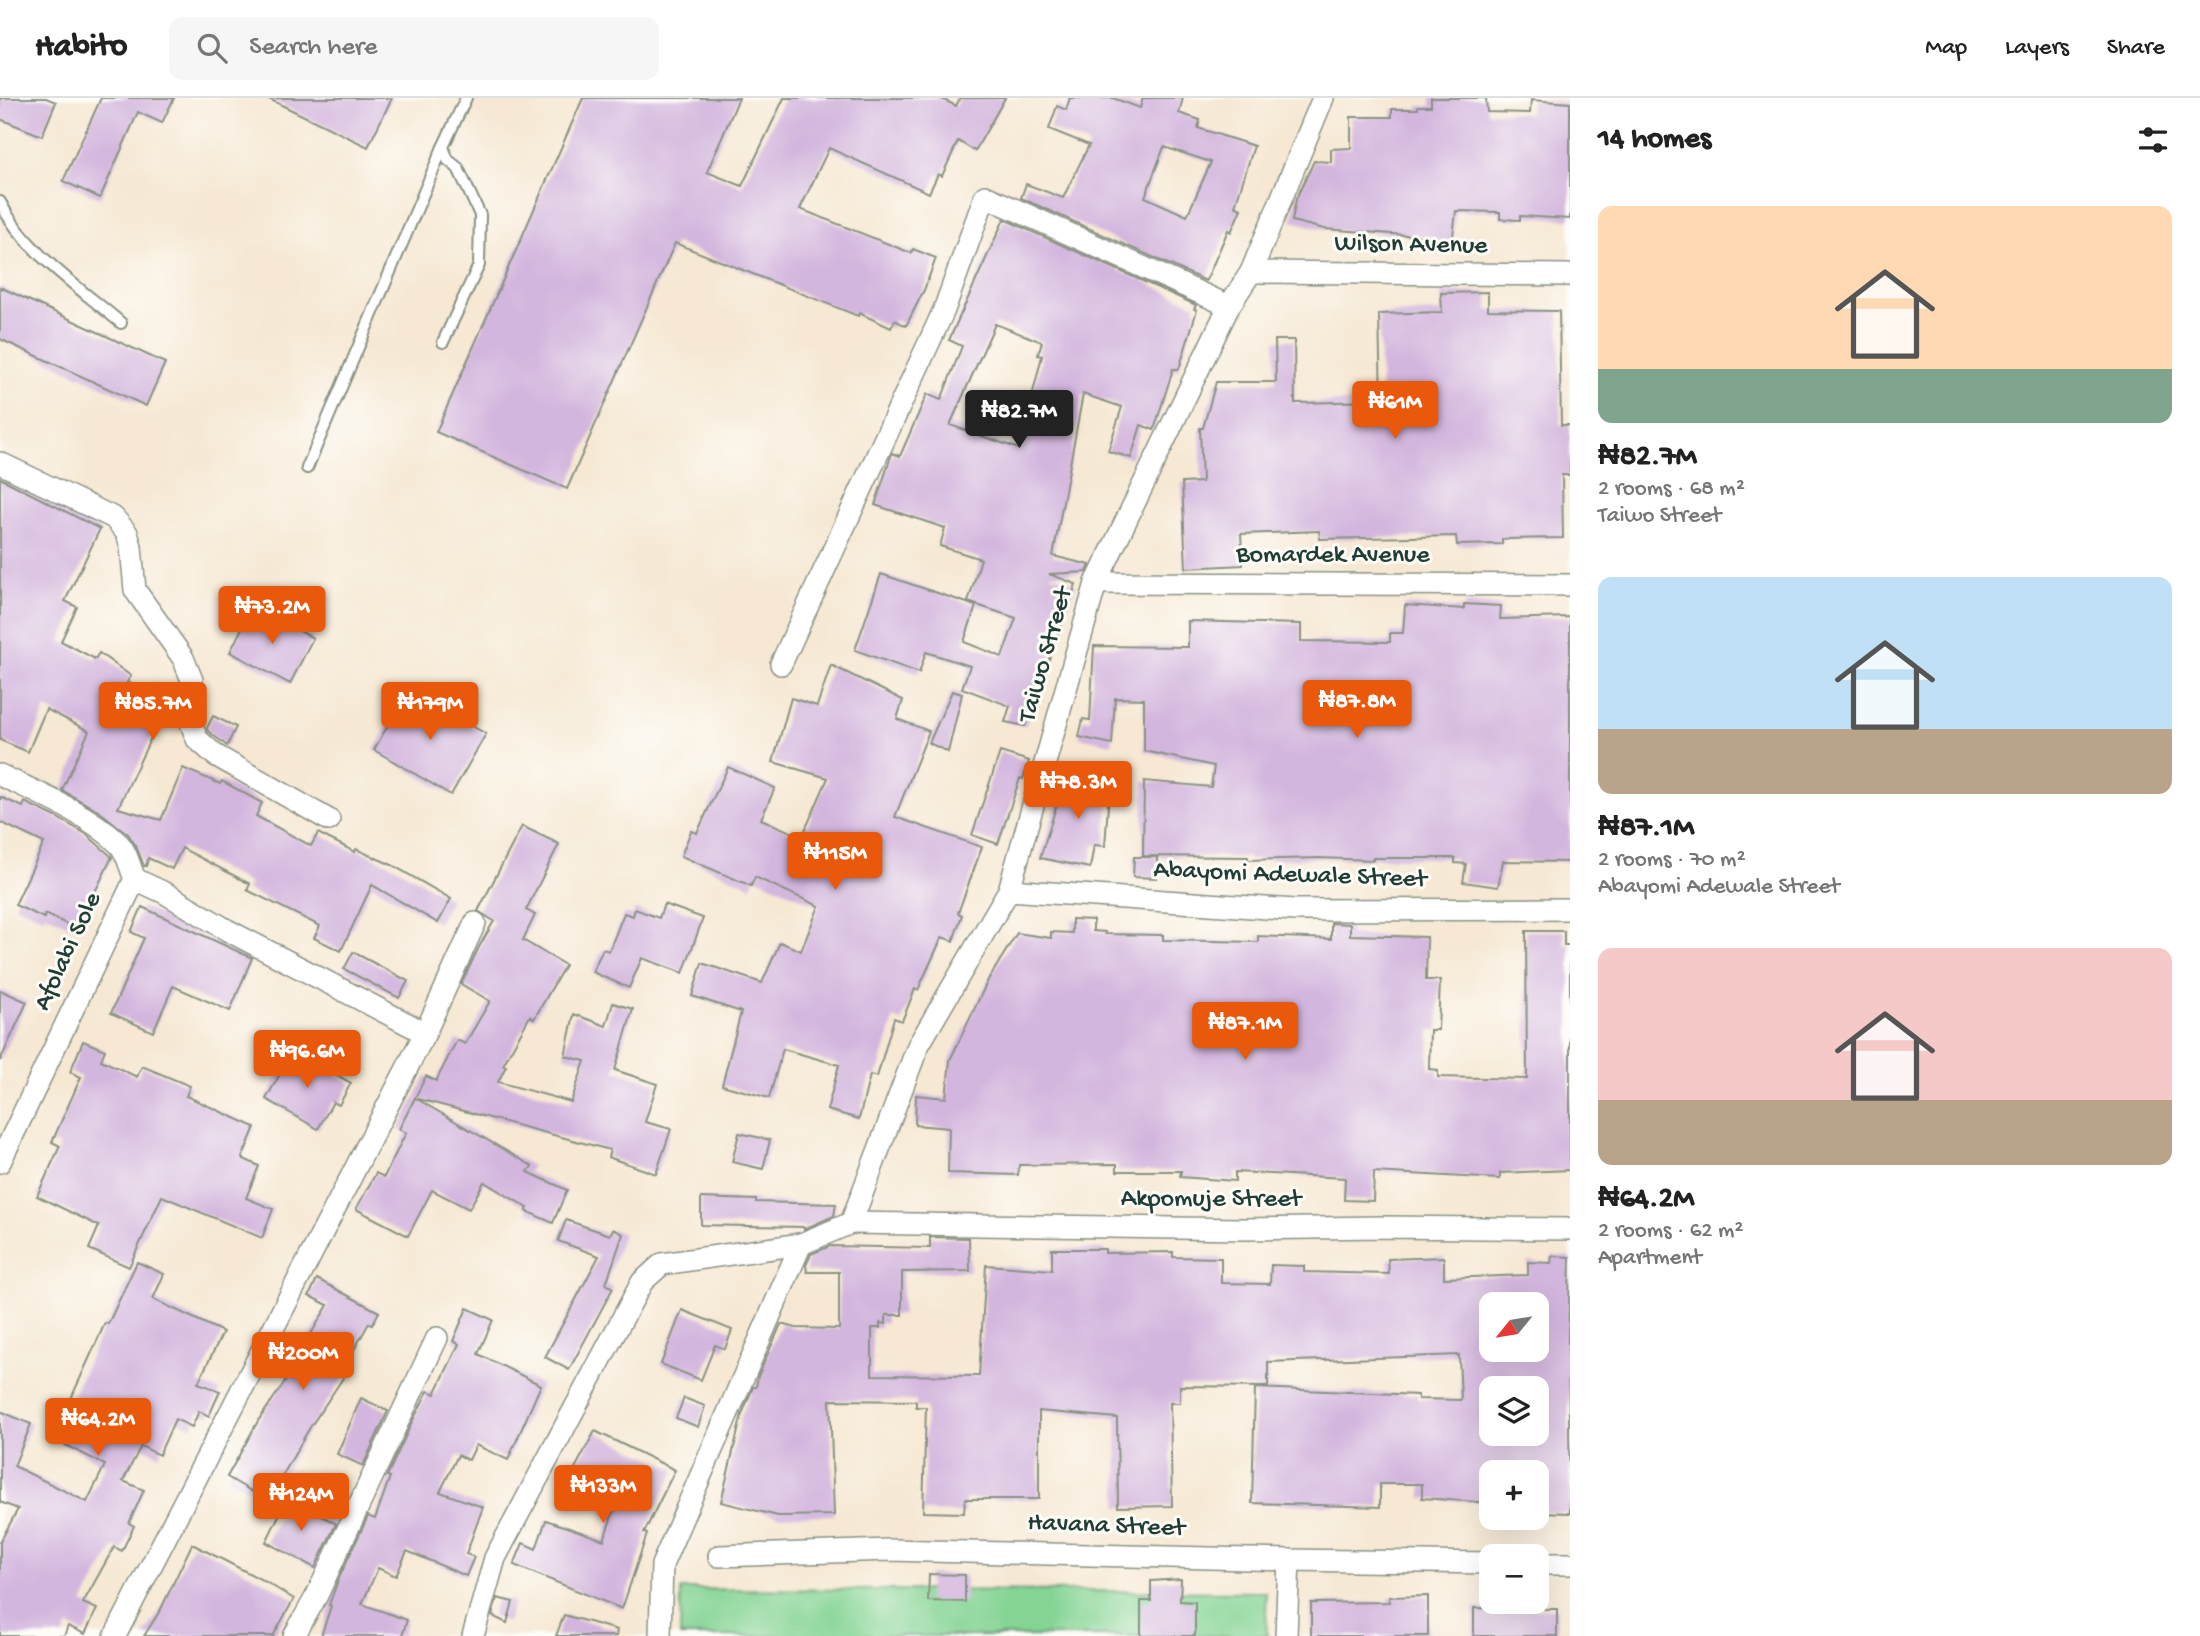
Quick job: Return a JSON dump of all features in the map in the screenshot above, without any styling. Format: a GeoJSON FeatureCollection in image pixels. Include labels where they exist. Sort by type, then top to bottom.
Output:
{"type":"FeatureCollection","features":[{"type":"Feature","properties":{"kind":"street","name":"Taiwo Street"},"geometry":{"type":"LineString","coordinates":[[851,1223],[918,1046],[1009,890],[1096,583],[1229,306],[1251,272],[1322,98]]}},
{"type":"Feature","properties":{"kind":"street"},"geometry":{"type":"LineString","coordinates":[[781,664],[944,310],[985,196],[1229,306]]}},
{"type":"Feature","properties":{"kind":"street","name":"Wilson Avenue"},"geometry":{"type":"LineString","coordinates":[[1251,272],[1570,275]]}},
{"type":"Feature","properties":{"kind":"street"},"geometry":{"type":"LineString","coordinates":[[0,463],[114,518],[127,533],[135,590],[170,635],[188,669],[193,691],[192,726],[197,739],[215,755],[329,820]]}},
{"type":"Feature","properties":{"kind":"street","name":"Bomardek Avenue"},"geometry":{"type":"LineString","coordinates":[[1096,583],[1570,585]]}},
{"type":"Feature","properties":{"kind":"street"},"geometry":{"type":"LineString","coordinates":[[0,775],[72,811],[99,829],[121,846],[135,879],[425,1033]]}},
{"type":"Feature","properties":{"kind":"street","name":"Afolabi Sole"},"geometry":{"type":"LineString","coordinates":[[0,1162],[135,879]]}},
{"type":"Feature","properties":{"kind":"street","name":"Abayomi Adewale Street"},"geometry":{"type":"LineString","coordinates":[[1009,890],[1296,910],[1570,909]]}},
{"type":"Feature","properties":{"kind":"street"},"geometry":{"type":"LineString","coordinates":[[115,1636],[425,1033],[475,923]]}},
{"type":"Feature","properties":{"kind":"street"},"geometry":{"type":"LineString","coordinates":[[473,1636],[495,1558],[642,1282],[662,1264],[800,1244],[851,1223]]}},
{"type":"Feature","properties":{"kind":"street","name":"Akpomuje Street"},"geometry":{"type":"LineString","coordinates":[[851,1223],[1243,1230],[1381,1227],[1570,1229]]}},
{"type":"Feature","properties":{"kind":"street"},"geometry":{"type":"LineString","coordinates":[[660,1636],[662,1565],[800,1244]]}},
{"type":"Feature","properties":{"kind":"street"},"geometry":{"type":"LineString","coordinates":[[294,1636],[317,1595],[437,1338]]}},
{"type":"Feature","properties":{"kind":"street","name":"Havana Street"},"geometry":{"type":"LineString","coordinates":[[719,1556],[889,1550],[1479,1563]]}},
{"type":"Feature","properties":{"kind":"street"},"geometry":{"type":"LineString","coordinates":[[1286,1636],[1289,1560]]}},
{"type":"Feature","properties":{"kind":"street"},"geometry":{"type":"LineString","coordinates":[[1549,1563],[1570,1564]]}},
{"type":"Feature","properties":{"kind":"lane"},"geometry":{"type":"LineString","coordinates":[[307,468],[466,98]]}},
{"type":"Feature","properties":{"kind":"lane"},"geometry":{"type":"LineString","coordinates":[[443,148],[448,160],[458,168],[480,215],[479,265],[443,342]]}},
{"type":"Feature","properties":{"kind":"lane"},"geometry":{"type":"LineString","coordinates":[[0,202],[5,213],[35,249],[121,323]]}},
{"type":"Feature","properties":{"kind":"green space"},"geometry":{"type":"Polygon","coordinates":[[[681,1589],[1266,1592],[1267,1636],[680,1636],[681,1589]]]}},
{"type":"Feature","properties":{"kind":"building"},"geometry":{"type":"Polygon","coordinates":[[[0,98],[46,98],[56,102],[42,136],[0,119],[0,98]]]}},
{"type":"Feature","properties":{"kind":"building"},"geometry":{"type":"Polygon","coordinates":[[[101,98],[174,98],[162,123],[138,112],[100,198],[63,181],[101,98]]]}},
{"type":"Feature","properties":{"kind":"building"},"geometry":{"type":"Polygon","coordinates":[[[267,98],[392,98],[368,147],[267,98]]]}},
{"type":"Feature","properties":{"kind":"building"},"geometry":{"type":"Polygon","coordinates":[[[583,98],[739,98],[707,172],[742,186],[784,98],[940,98],[956,106],[960,98],[1005,98],[975,151],[958,141],[942,176],[938,174],[929,193],[829,148],[800,209],[911,253],[913,249],[936,258],[906,326],[895,320],[891,328],[859,313],[858,316],[675,243],[567,489],[436,432],[583,98]]]}},
{"type":"Feature","properties":{"kind":"building"},"geometry":{"type":"Polygon","coordinates":[[[1070,98],[1113,98],[1140,108],[1143,98],[1183,98],[1179,113],[1200,120],[1198,128],[1254,146],[1235,206],[1241,209],[1231,232],[1228,230],[1206,281],[1021,198],[1026,184],[1063,198],[1089,145],[1049,129],[1057,106],[1066,110],[1070,98]],[[1164,147],[1145,197],[1187,216],[1211,162],[1164,147]]]}},
{"type":"Feature","properties":{"kind":"building"},"geometry":{"type":"Polygon","coordinates":[[[1431,98],[1486,98],[1487,112],[1530,113],[1531,100],[1570,103],[1570,219],[1520,216],[1520,220],[1500,219],[1500,212],[1456,211],[1452,245],[1432,243],[1433,237],[1324,229],[1292,221],[1296,199],[1314,161],[1331,162],[1331,149],[1351,148],[1351,117],[1392,117],[1392,109],[1431,106],[1431,98]]]}},
{"type":"Feature","properties":{"kind":"building"},"geometry":{"type":"Polygon","coordinates":[[[1004,219],[1196,305],[1194,309],[1197,310],[1179,369],[1173,369],[1154,430],[1141,425],[1131,458],[1108,451],[1122,407],[1083,394],[1053,556],[1090,565],[1087,572],[1049,574],[1076,584],[1025,726],[1005,722],[1010,706],[962,688],[970,666],[926,652],[919,673],[855,650],[881,574],[976,606],[964,642],[1002,657],[1016,618],[968,602],[981,559],[940,546],[945,528],[875,505],[892,453],[900,456],[927,394],[941,400],[962,346],[949,340],[1004,219]],[[995,324],[950,425],[1019,449],[1042,356],[1038,355],[1042,342],[995,324]]]}},
{"type":"Feature","properties":{"kind":"building"},"geometry":{"type":"Polygon","coordinates":[[[0,287],[165,363],[146,406],[0,339],[0,287]]]}},
{"type":"Feature","properties":{"kind":"building"},"geometry":{"type":"Polygon","coordinates":[[[1488,292],[1488,310],[1559,311],[1561,425],[1570,425],[1570,475],[1562,475],[1563,538],[1502,539],[1502,544],[1457,545],[1456,536],[1320,539],[1319,531],[1241,534],[1243,565],[1186,568],[1182,483],[1202,482],[1200,428],[1203,428],[1216,382],[1276,382],[1275,340],[1294,340],[1295,403],[1381,401],[1379,314],[1442,312],[1441,293],[1488,292]]]}},
{"type":"Feature","properties":{"kind":"building"},"geometry":{"type":"Polygon","coordinates":[[[0,478],[100,529],[65,601],[77,607],[61,641],[95,659],[99,653],[131,676],[127,682],[155,695],[147,713],[160,718],[118,808],[161,820],[183,768],[220,784],[222,781],[262,803],[256,816],[311,846],[318,833],[355,852],[356,849],[392,865],[451,899],[438,923],[372,885],[341,951],[314,938],[320,926],[247,890],[250,884],[182,848],[172,869],[148,858],[144,866],[128,834],[100,812],[62,790],[89,731],[46,709],[28,752],[0,740],[0,478]]]}},
{"type":"Feature","properties":{"kind":"building"},"geometry":{"type":"Polygon","coordinates":[[[1464,604],[1501,606],[1500,619],[1570,617],[1570,862],[1503,861],[1498,887],[1463,882],[1466,864],[1455,863],[1455,858],[1248,860],[1248,857],[1143,856],[1144,781],[1211,787],[1214,766],[1144,751],[1144,699],[1115,698],[1112,744],[1079,737],[1083,719],[1090,720],[1094,646],[1188,647],[1188,621],[1301,624],[1301,641],[1390,642],[1390,633],[1403,633],[1405,605],[1464,609],[1464,604]]]}},
{"type":"Feature","properties":{"kind":"building"},"geometry":{"type":"Polygon","coordinates":[[[250,612],[263,618],[265,613],[313,638],[290,684],[230,652],[250,612]]]}},
{"type":"Feature","properties":{"kind":"building"},"geometry":{"type":"Polygon","coordinates":[[[831,665],[903,700],[897,719],[929,731],[895,817],[982,847],[958,913],[962,915],[953,941],[942,937],[902,1021],[894,1018],[877,1077],[870,1075],[859,1119],[827,1110],[839,1065],[783,1049],[769,1098],[722,1085],[741,1012],[692,996],[702,963],[762,983],[780,942],[801,951],[819,906],[755,877],[751,886],[681,856],[691,831],[697,833],[728,767],[775,788],[761,819],[802,837],[828,778],[773,762],[791,698],[817,706],[831,665]]]}},
{"type":"Feature","properties":{"kind":"building"},"geometry":{"type":"Polygon","coordinates":[[[408,690],[486,734],[451,795],[374,750],[408,690]]]}},
{"type":"Feature","properties":{"kind":"building"},"geometry":{"type":"Polygon","coordinates":[[[952,691],[962,694],[948,752],[929,743],[952,691]]]}},
{"type":"Feature","properties":{"kind":"building"},"geometry":{"type":"Polygon","coordinates":[[[213,716],[236,727],[227,746],[208,731],[213,716]]]}},
{"type":"Feature","properties":{"kind":"building"},"geometry":{"type":"Polygon","coordinates":[[[1000,752],[1029,761],[1023,779],[1020,778],[998,844],[972,835],[1000,752]]]}},
{"type":"Feature","properties":{"kind":"building"},"geometry":{"type":"Polygon","coordinates":[[[1067,772],[1079,776],[1110,778],[1105,846],[1094,845],[1090,868],[1040,858],[1067,772]]]}},
{"type":"Feature","properties":{"kind":"building"},"geometry":{"type":"Polygon","coordinates":[[[0,797],[23,807],[25,802],[56,817],[86,834],[112,857],[77,929],[45,914],[44,918],[15,905],[44,843],[0,822],[0,797]]]}},
{"type":"Feature","properties":{"kind":"building"},"geometry":{"type":"Polygon","coordinates":[[[522,826],[559,844],[526,910],[535,915],[523,940],[565,965],[534,1019],[530,1016],[503,1065],[506,1066],[498,1082],[571,1102],[585,1061],[565,1056],[574,1014],[606,1026],[613,1003],[633,1009],[615,1070],[657,1084],[645,1122],[671,1129],[656,1174],[608,1157],[610,1150],[415,1098],[532,1166],[528,1172],[567,1190],[553,1223],[526,1211],[528,1208],[484,1182],[469,1209],[432,1190],[408,1236],[356,1209],[376,1173],[384,1177],[406,1133],[399,1129],[426,1076],[436,1081],[457,1040],[465,1044],[490,1001],[461,984],[494,921],[478,911],[522,826]]]}},
{"type":"Feature","properties":{"kind":"building"},"geometry":{"type":"Polygon","coordinates":[[[1134,857],[1157,857],[1157,878],[1133,877],[1134,857]]]}},
{"type":"Feature","properties":{"kind":"building"},"geometry":{"type":"Polygon","coordinates":[[[664,904],[703,918],[683,973],[642,958],[629,988],[592,972],[603,949],[609,951],[624,913],[633,916],[635,909],[659,918],[664,904]]]}},
{"type":"Feature","properties":{"kind":"building"},"geometry":{"type":"Polygon","coordinates":[[[142,907],[252,958],[230,1011],[173,986],[153,1032],[111,1013],[144,938],[131,932],[142,907]]]}},
{"type":"Feature","properties":{"kind":"building"},"geometry":{"type":"Polygon","coordinates":[[[1072,919],[1093,920],[1093,931],[1105,934],[1163,935],[1163,940],[1258,942],[1258,936],[1331,939],[1331,923],[1350,924],[1350,935],[1427,937],[1426,980],[1440,980],[1438,1030],[1430,1030],[1429,1069],[1438,1070],[1438,1077],[1527,1079],[1526,931],[1564,931],[1564,945],[1570,945],[1570,1170],[1500,1173],[1500,1179],[1374,1172],[1373,1201],[1344,1200],[1345,1178],[1235,1172],[1235,1181],[1180,1177],[1181,1171],[1117,1171],[1117,1164],[1019,1165],[1018,1175],[948,1173],[949,1128],[915,1125],[916,1095],[946,1098],[950,1060],[988,980],[1017,933],[1051,938],[1051,932],[1072,933],[1072,919]]]}},
{"type":"Feature","properties":{"kind":"building"},"geometry":{"type":"Polygon","coordinates":[[[353,952],[408,981],[399,998],[344,969],[353,952]]]}},
{"type":"Feature","properties":{"kind":"building"},"geometry":{"type":"Polygon","coordinates":[[[0,990],[27,1002],[0,1061],[0,990]]]}},
{"type":"Feature","properties":{"kind":"building"},"geometry":{"type":"Polygon","coordinates":[[[83,1041],[105,1050],[101,1060],[137,1077],[142,1066],[190,1086],[186,1096],[255,1127],[242,1158],[259,1166],[246,1198],[273,1209],[262,1238],[162,1196],[129,1267],[89,1249],[99,1226],[37,1196],[60,1146],[52,1142],[81,1077],[70,1072],[83,1041]]]}},
{"type":"Feature","properties":{"kind":"building"},"geometry":{"type":"Polygon","coordinates":[[[293,1051],[351,1083],[339,1105],[333,1102],[318,1129],[266,1099],[293,1051]]]}},
{"type":"Feature","properties":{"kind":"building"},"geometry":{"type":"Polygon","coordinates":[[[739,1133],[770,1140],[763,1169],[732,1162],[739,1133]]]}},
{"type":"Feature","properties":{"kind":"building"},"geometry":{"type":"Polygon","coordinates":[[[701,1198],[836,1204],[834,1216],[804,1229],[701,1225],[701,1198]]]}},
{"type":"Feature","properties":{"kind":"building"},"geometry":{"type":"Polygon","coordinates":[[[566,1220],[610,1235],[613,1229],[623,1234],[606,1284],[613,1288],[569,1370],[545,1357],[599,1256],[558,1241],[566,1220]]]}},
{"type":"Feature","properties":{"kind":"building"},"geometry":{"type":"Polygon","coordinates":[[[930,1237],[969,1238],[970,1271],[902,1272],[902,1315],[886,1315],[886,1324],[880,1323],[880,1328],[872,1328],[872,1375],[979,1376],[986,1265],[1052,1270],[1052,1249],[1105,1249],[1105,1253],[1173,1252],[1173,1257],[1221,1258],[1221,1283],[1270,1284],[1271,1265],[1304,1266],[1304,1272],[1389,1274],[1388,1259],[1444,1257],[1444,1278],[1528,1275],[1528,1262],[1551,1263],[1552,1256],[1570,1257],[1570,1513],[1549,1512],[1549,1460],[1479,1460],[1479,1502],[1422,1498],[1422,1484],[1380,1484],[1380,1507],[1252,1503],[1255,1388],[1418,1395],[1418,1399],[1461,1400],[1459,1355],[1268,1362],[1268,1387],[1180,1386],[1180,1403],[1170,1403],[1172,1506],[1118,1507],[1117,1418],[1039,1411],[1039,1499],[965,1499],[964,1513],[923,1512],[926,1407],[916,1407],[916,1401],[830,1400],[834,1515],[778,1516],[721,1502],[742,1414],[753,1387],[756,1387],[758,1376],[781,1324],[796,1328],[839,1329],[839,1272],[807,1272],[806,1265],[811,1254],[830,1246],[930,1248],[930,1237]]]}},
{"type":"Feature","properties":{"kind":"building"},"geometry":{"type":"Polygon","coordinates":[[[137,1262],[164,1274],[153,1299],[223,1332],[198,1383],[220,1391],[209,1416],[199,1411],[192,1427],[175,1419],[159,1455],[141,1446],[123,1481],[144,1490],[129,1523],[134,1526],[122,1551],[114,1547],[83,1603],[97,1609],[85,1634],[68,1626],[64,1636],[0,1636],[0,1542],[18,1509],[0,1502],[0,1411],[31,1424],[14,1466],[87,1502],[105,1465],[50,1437],[63,1411],[65,1412],[105,1323],[108,1324],[137,1262]]]}},
{"type":"Feature","properties":{"kind":"building"},"geometry":{"type":"Polygon","coordinates":[[[317,1279],[379,1312],[372,1325],[369,1323],[341,1373],[345,1375],[309,1429],[268,1501],[227,1477],[258,1421],[313,1341],[308,1339],[328,1305],[309,1296],[317,1279]]]}},
{"type":"Feature","properties":{"kind":"building"},"geometry":{"type":"Polygon","coordinates":[[[467,1308],[493,1320],[478,1354],[541,1385],[508,1460],[476,1445],[469,1460],[458,1455],[440,1492],[483,1507],[466,1554],[474,1557],[466,1576],[407,1551],[396,1576],[378,1568],[362,1604],[407,1620],[402,1636],[321,1636],[338,1580],[368,1516],[375,1519],[390,1477],[387,1476],[412,1422],[428,1391],[435,1394],[459,1344],[453,1341],[467,1308]]]}},
{"type":"Feature","properties":{"kind":"building"},"geometry":{"type":"Polygon","coordinates":[[[682,1310],[732,1330],[725,1349],[715,1345],[701,1380],[661,1364],[682,1310]]]}},
{"type":"Feature","properties":{"kind":"building"},"geometry":{"type":"Polygon","coordinates":[[[361,1398],[388,1411],[363,1466],[337,1454],[361,1398]]]}},
{"type":"Feature","properties":{"kind":"building"},"geometry":{"type":"Polygon","coordinates":[[[684,1398],[705,1406],[698,1427],[676,1418],[684,1398]]]}},
{"type":"Feature","properties":{"kind":"building"},"geometry":{"type":"Polygon","coordinates":[[[595,1431],[675,1470],[644,1533],[647,1534],[622,1609],[514,1565],[523,1543],[536,1549],[546,1520],[604,1540],[618,1497],[572,1474],[595,1431]]]}},
{"type":"Feature","properties":{"kind":"building"},"geometry":{"type":"Polygon","coordinates":[[[288,1497],[336,1524],[315,1568],[266,1542],[288,1497]]]}},
{"type":"Feature","properties":{"kind":"building"},"geometry":{"type":"Polygon","coordinates":[[[192,1544],[294,1599],[273,1636],[144,1636],[161,1609],[192,1544]]]}},
{"type":"Feature","properties":{"kind":"building"},"geometry":{"type":"Polygon","coordinates":[[[929,1574],[965,1575],[965,1602],[928,1601],[929,1574]]]}},
{"type":"Feature","properties":{"kind":"building"},"geometry":{"type":"Polygon","coordinates":[[[1181,1579],[1180,1601],[1195,1602],[1195,1636],[1141,1636],[1141,1601],[1151,1601],[1151,1581],[1181,1579]]]}},
{"type":"Feature","properties":{"kind":"building"},"geometry":{"type":"Polygon","coordinates":[[[1428,1596],[1428,1636],[1311,1636],[1311,1603],[1389,1602],[1389,1597],[1428,1596]]]}},
{"type":"Feature","properties":{"kind":"building"},"geometry":{"type":"Polygon","coordinates":[[[497,1598],[513,1602],[507,1623],[492,1616],[497,1598]]]}},
{"type":"Feature","properties":{"kind":"building"},"geometry":{"type":"Polygon","coordinates":[[[1474,1608],[1479,1608],[1479,1614],[1549,1614],[1549,1609],[1557,1609],[1557,1636],[1474,1636],[1474,1608]]]}},
{"type":"Feature","properties":{"kind":"building"},"geometry":{"type":"Polygon","coordinates":[[[564,1615],[617,1630],[616,1636],[556,1636],[564,1615]]]}}]}
